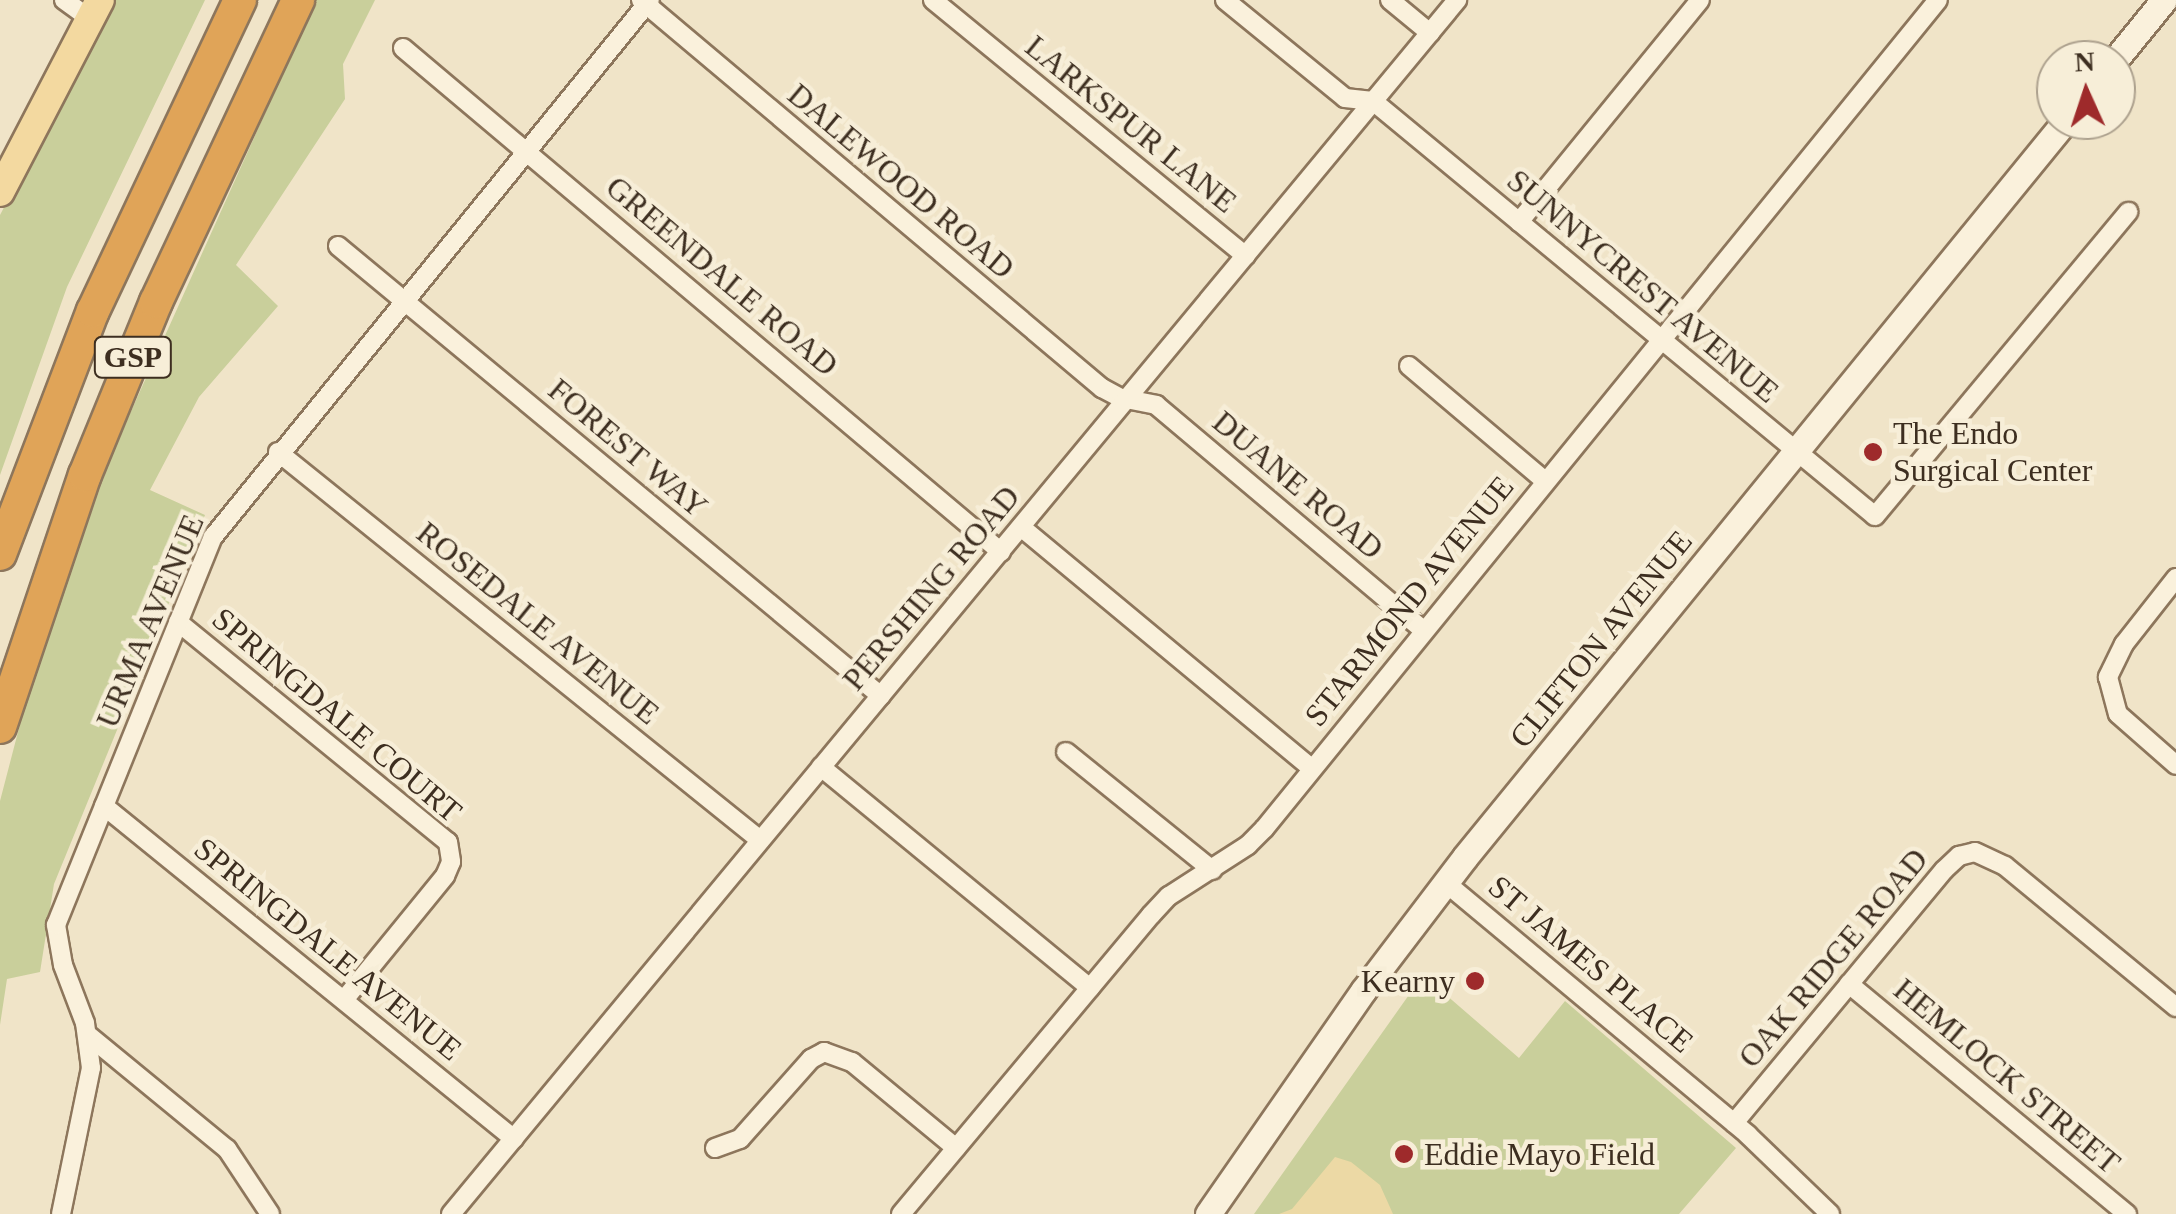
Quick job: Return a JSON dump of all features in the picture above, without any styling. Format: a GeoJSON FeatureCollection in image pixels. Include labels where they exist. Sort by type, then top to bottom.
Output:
{"type":"FeatureCollection","features":[{"type":"Feature","properties":{"kind":"highway","name":"GSP"},"geometry":{"type":"LineString","coordinates":[[0,554],[94,311],[240,0]]}},
{"type":"Feature","properties":{"kind":"highway","name":"GSP"},"geometry":{"type":"LineString","coordinates":[[0,727],[85,475],[156,302],[298,0]]}},
{"type":"Feature","properties":{"kind":"main road"},"geometry":{"type":"LineString","coordinates":[[2131,40],[2164,0]]}},
{"type":"Feature","properties":{"kind":"main road"},"geometry":{"type":"LineString","coordinates":[[0,192],[95,9]]}},
{"type":"Feature","properties":{"kind":"main road","name":"CLIFTON AVENUE"},"geometry":{"type":"LineString","coordinates":[[1208,1214],[1363,990],[1446,882],[2050,140]]}},
{"type":"Feature","properties":{"kind":"street"},"geometry":{"type":"LineString","coordinates":[[64,0],[95,9]]}},
{"type":"Feature","properties":{"kind":"street","name":"LARKSPUR LANE"},"geometry":{"type":"LineString","coordinates":[[933,0],[1246,256]]}},
{"type":"Feature","properties":{"kind":"street"},"geometry":{"type":"LineString","coordinates":[[1225,0],[1345,98],[1374,101]]}},
{"type":"Feature","properties":{"kind":"street"},"geometry":{"type":"LineString","coordinates":[[1390,0],[1430,33]]}},
{"type":"Feature","properties":{"kind":"street","name":"PERSHING ROAD"},"geometry":{"type":"LineString","coordinates":[[450,1214],[1457,0]]}},
{"type":"Feature","properties":{"kind":"street"},"geometry":{"type":"LineString","coordinates":[[1519,222],[1700,0]]}},
{"type":"Feature","properties":{"kind":"street","name":"STARMOND AVENUE"},"geometry":{"type":"LineString","coordinates":[[902,1214],[1169,896],[1256,837],[1938,0]]}},
{"type":"Feature","properties":{"kind":"street","name":"URMA AVENUE"},"geometry":{"type":"LineString","coordinates":[[60,1214],[91,1068],[88,1035],[64,965],[56,925],[213,536],[646,1]]}},
{"type":"Feature","properties":{"kind":"street","name":"DALEWOOD ROAD"},"geometry":{"type":"LineString","coordinates":[[646,1],[1102,388],[1128,398]]}},
{"type":"Feature","properties":{"kind":"street","name":"GREENDALE ROAD"},"geometry":{"type":"LineString","coordinates":[[403,48],[1001,552]]}},
{"type":"Feature","properties":{"kind":"street","name":"SUNNYCREST AVENUE"},"geometry":{"type":"LineString","coordinates":[[1374,101],[1876,516],[2128,212]]}},
{"type":"Feature","properties":{"kind":"street","name":"FOREST WAY"},"geometry":{"type":"LineString","coordinates":[[338,246],[880,696]]}},
{"type":"Feature","properties":{"kind":"street"},"geometry":{"type":"LineString","coordinates":[[1409,366],[1546,481]]}},
{"type":"Feature","properties":{"kind":"street","name":"DUANE ROAD"},"geometry":{"type":"LineString","coordinates":[[1128,398],[1156,405],[1424,630]]}},
{"type":"Feature","properties":{"kind":"street","name":"ROSEDALE AVENUE"},"geometry":{"type":"LineString","coordinates":[[278,452],[760,840]]}},
{"type":"Feature","properties":{"kind":"street"},"geometry":{"type":"LineString","coordinates":[[1021,527],[1311,768]]}},
{"type":"Feature","properties":{"kind":"street"},"geometry":{"type":"LineString","coordinates":[[2176,578],[2124,644],[2108,678],[2118,714],[2176,765]]}},
{"type":"Feature","properties":{"kind":"street","name":"SPRINGDALE COURT"},"geometry":{"type":"LineString","coordinates":[[178,622],[448,842],[451,862],[445,876],[344,1000]]}},
{"type":"Feature","properties":{"kind":"street"},"geometry":{"type":"LineString","coordinates":[[1066,752],[1212,870]]}},
{"type":"Feature","properties":{"kind":"street"},"geometry":{"type":"LineString","coordinates":[[821,767],[1090,988]]}},
{"type":"Feature","properties":{"kind":"street","name":"SPRINGDALE AVENUE"},"geometry":{"type":"LineString","coordinates":[[104,806],[514,1139]]}},
{"type":"Feature","properties":{"kind":"street","name":"OAK RIDGE ROAD"},"geometry":{"type":"LineString","coordinates":[[1734,1123],[1959,856],[1975,852],[2005,866],[2176,1007]]}},
{"type":"Feature","properties":{"kind":"street","name":"ST JAMES PLACE"},"geometry":{"type":"LineString","coordinates":[[1446,882],[1734,1123],[1823,1212]]}},
{"type":"Feature","properties":{"kind":"street","name":"HEMLOCK STREET"},"geometry":{"type":"LineString","coordinates":[[1849,984],[2127,1214]]}},
{"type":"Feature","properties":{"kind":"street"},"geometry":{"type":"LineString","coordinates":[[88,1035],[228,1149],[270,1214]]}},
{"type":"Feature","properties":{"kind":"street"},"geometry":{"type":"LineString","coordinates":[[715,1148],[740,1139],[811,1059],[824,1052],[852,1062],[956,1148]]}},
{"type":"Feature","properties":{"kind":"green space"},"geometry":{"type":"Polygon","coordinates":[[[113,0],[205,0],[67,287],[0,475],[0,215],[113,0]]]}},
{"type":"Feature","properties":{"kind":"green space"},"geometry":{"type":"Polygon","coordinates":[[[316,0],[375,0],[343,64],[345,99],[236,265],[278,306],[199,397],[150,490],[205,515],[54,884],[40,972],[7,979],[0,1025],[0,801],[24,709],[110,458],[316,0]]]}},
{"type":"Feature","properties":{"kind":"green space"},"geometry":{"type":"Polygon","coordinates":[[[1423,975],[1519,1058],[1565,1001],[1736,1148],[1679,1214],[1254,1214],[1423,975]]]}},
{"type":"Feature","properties":{"kind":"sand"},"geometry":{"type":"Polygon","coordinates":[[[1335,1157],[1351,1162],[1380,1185],[1393,1214],[1279,1214],[1292,1209],[1335,1157]]]}},
{"type":"Feature","properties":{"kind":"place","name":"The Endo Surgical Center"},"geometry":{"type":"Point","coordinates":[1873,452]}},
{"type":"Feature","properties":{"kind":"place","name":"Kearny"},"geometry":{"type":"Point","coordinates":[1475,981]}},
{"type":"Feature","properties":{"kind":"place","name":"Eddie Mayo Field"},"geometry":{"type":"Point","coordinates":[1404,1154]}}]}
